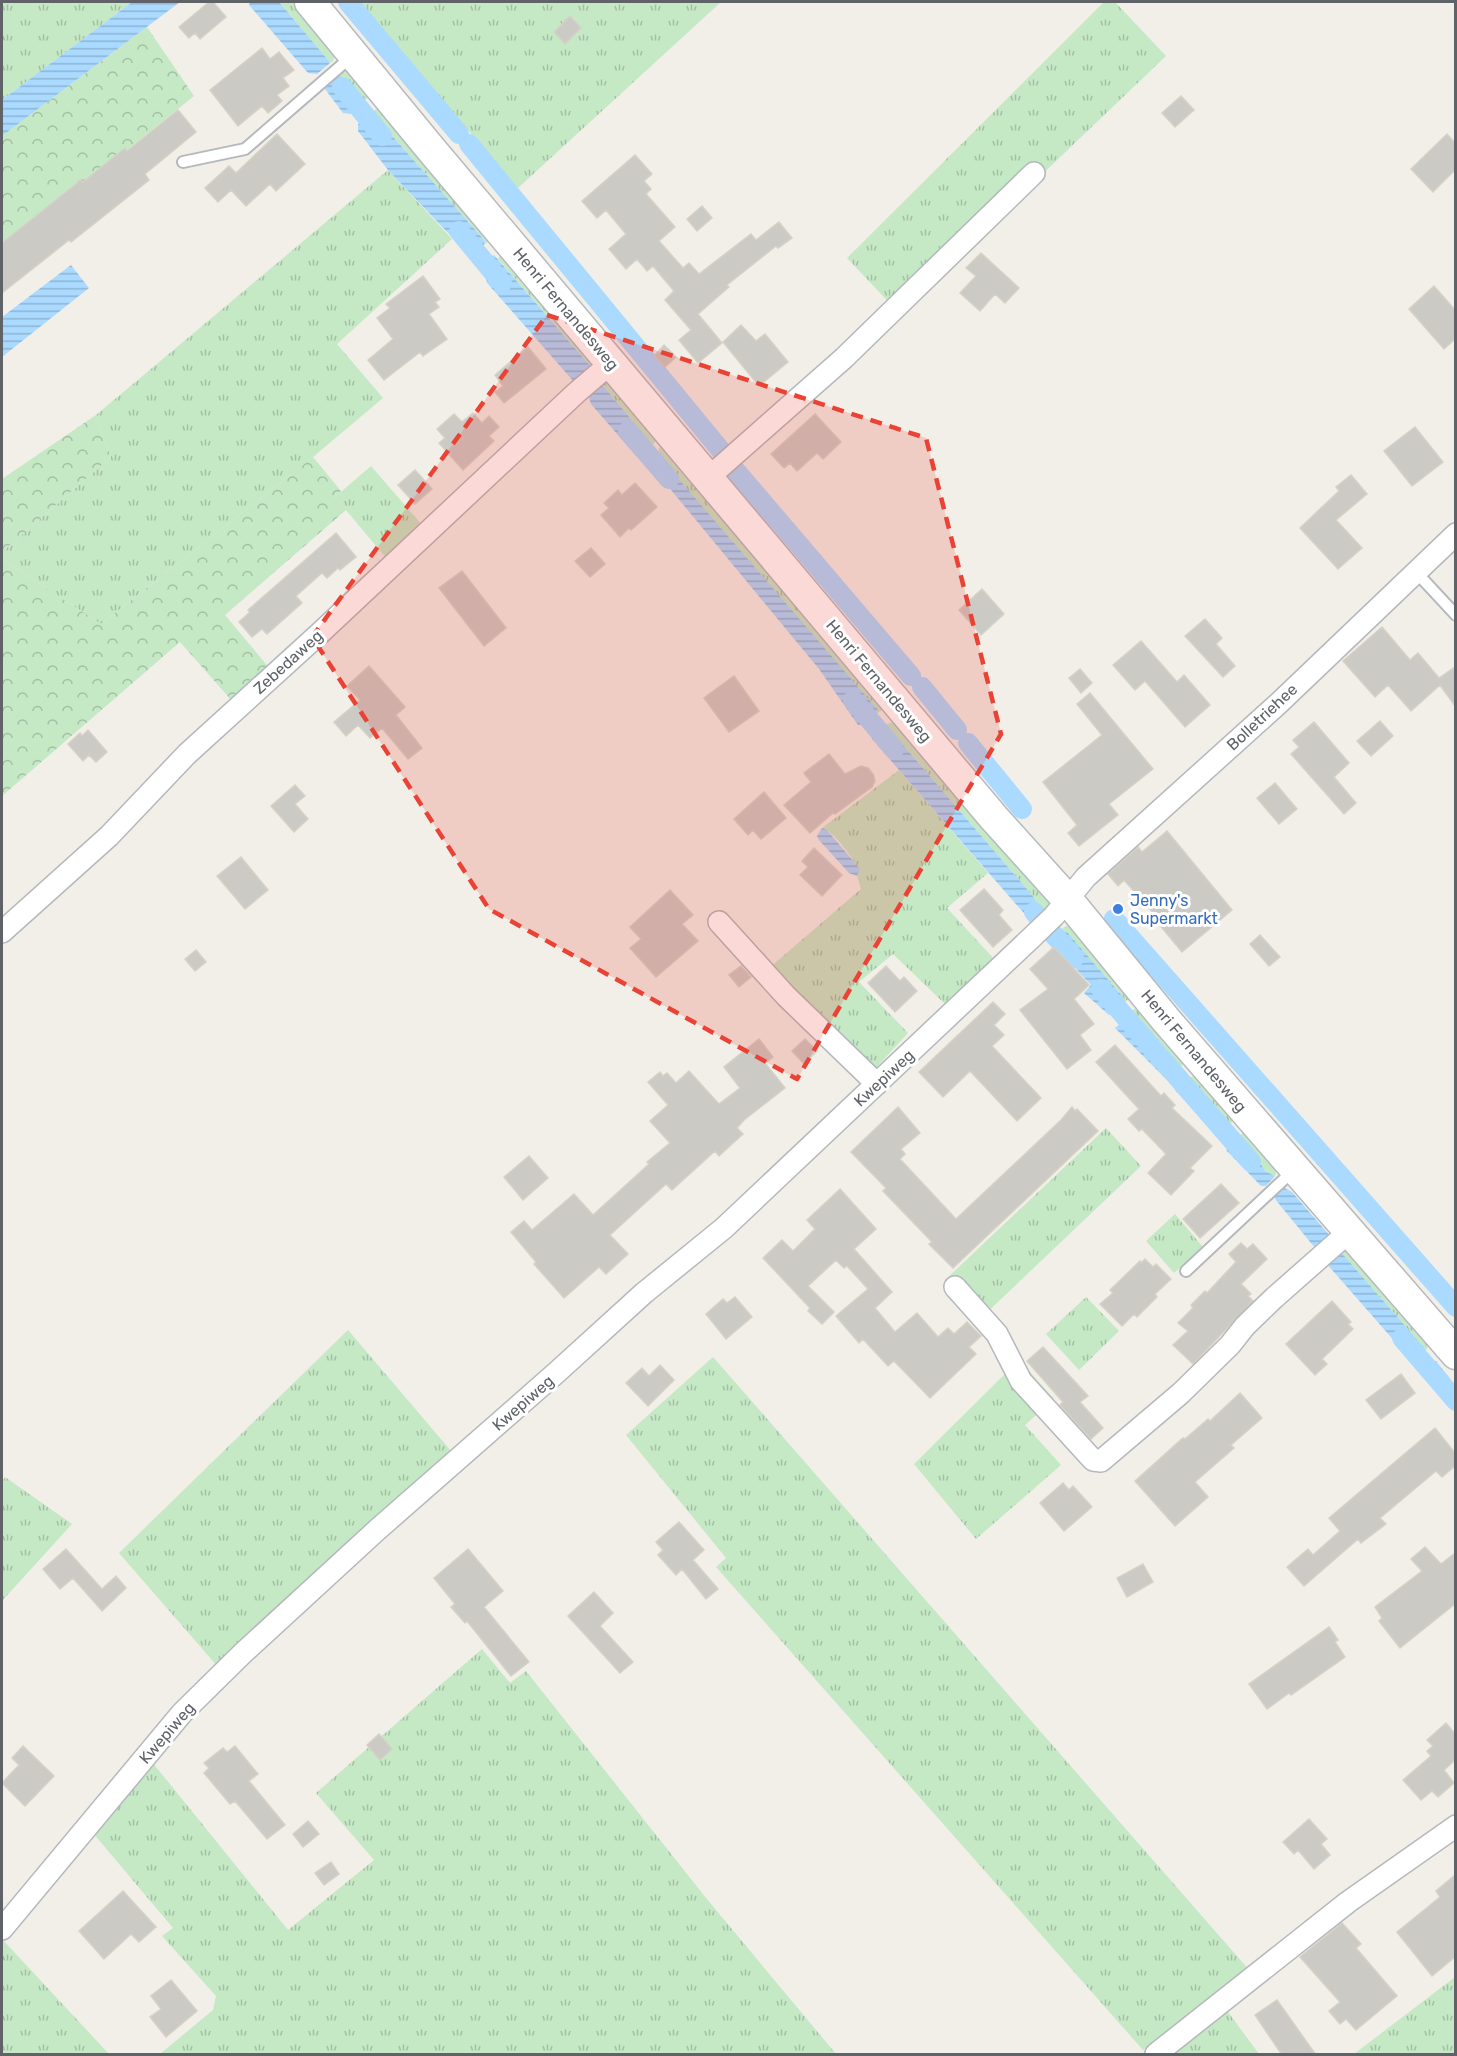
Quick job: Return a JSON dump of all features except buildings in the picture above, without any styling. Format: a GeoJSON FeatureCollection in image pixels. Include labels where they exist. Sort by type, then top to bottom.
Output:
{"type":"FeatureCollection","features":[{"type":"Feature","properties":{"kind":"street","name":"Henri Fernandesweg"},"geometry":{"type":"LineString","coordinates":[[310,2],[602,371],[708,478],[994,818],[1061,907],[1166,1020],[1455,1354]]}},
{"type":"Feature","properties":{"kind":"street"},"geometry":{"type":"LineString","coordinates":[[708,478],[844,358],[1034,173]]}},
{"type":"Feature","properties":{"kind":"street","name":"Zebedaweg"},"geometry":{"type":"LineString","coordinates":[[2,932],[109,836],[187,754],[602,371]]}},
{"type":"Feature","properties":{"kind":"street","name":"Bolletriehee"},"geometry":{"type":"LineString","coordinates":[[1061,907],[1086,877],[1279,703],[1455,534]]}},
{"type":"Feature","properties":{"kind":"street","name":"Kwepiweg"},"geometry":{"type":"LineString","coordinates":[[2,1929],[182,1713],[243,1653],[377,1530],[548,1381],[644,1293],[724,1228],[1061,907]]}},
{"type":"Feature","properties":{"kind":"street"},"geometry":{"type":"LineString","coordinates":[[718,922],[786,996],[877,1084]]}},
{"type":"Feature","properties":{"kind":"street"},"geometry":{"type":"LineString","coordinates":[[955,1287],[997,1334],[1021,1381],[1093,1460],[1101,1461],[1181,1393],[1235,1340],[1245,1326],[1350,1231]]}},
{"type":"Feature","properties":{"kind":"street"},"geometry":{"type":"LineString","coordinates":[[1156,2055],[1348,1902],[1455,1826]]}},
{"type":"Feature","properties":{"kind":"lane"},"geometry":{"type":"LineString","coordinates":[[183,162],[245,149],[354,55]]}},
{"type":"Feature","properties":{"kind":"lane"},"geometry":{"type":"LineString","coordinates":[[1416,572],[1455,615]]}},
{"type":"Feature","properties":{"kind":"lane"},"geometry":{"type":"LineString","coordinates":[[1186,1271],[1295,1169]]}},
{"type":"Feature","properties":{"kind":"highlighted area"},"geometry":{"type":"Polygon","coordinates":[[[547,315],[926,438],[1001,734],[797,1079],[489,909],[312,637],[547,315]]]}},
{"type":"Feature","properties":{"kind":"green space"},"geometry":{"type":"Polygon","coordinates":[[[2,2],[132,2],[2,100],[2,2]]]}},
{"type":"Feature","properties":{"kind":"green space"},"geometry":{"type":"Polygon","coordinates":[[[279,2],[297,2],[336,50],[333,61],[329,64],[329,61],[279,2]]]}},
{"type":"Feature","properties":{"kind":"green space"},"geometry":{"type":"Polygon","coordinates":[[[361,2],[721,2],[518,188],[421,76],[361,2]]]}},
{"type":"Feature","properties":{"kind":"green space"},"geometry":{"type":"Polygon","coordinates":[[[1104,2],[1115,2],[1166,56],[898,312],[847,258],[1104,2]]]}},
{"type":"Feature","properties":{"kind":"green space"},"geometry":{"type":"Polygon","coordinates":[[[147,27],[194,96],[2,251],[2,136],[147,27]]]}},
{"type":"Feature","properties":{"kind":"green space"},"geometry":{"type":"Polygon","coordinates":[[[349,68],[369,88],[368,97],[361,104],[362,100],[339,74],[349,68]]]}},
{"type":"Feature","properties":{"kind":"green space"},"geometry":{"type":"Polygon","coordinates":[[[383,108],[490,235],[489,241],[484,245],[485,241],[372,113],[376,109],[383,108]]]}},
{"type":"Feature","properties":{"kind":"green space"},"geometry":{"type":"Polygon","coordinates":[[[388,170],[452,239],[337,344],[383,398],[313,457],[101,624],[2,559],[2,552],[111,457],[96,415],[388,170]]]}},
{"type":"Feature","properties":{"kind":"green space"},"geometry":{"type":"Polygon","coordinates":[[[502,252],[597,356],[593,369],[498,259],[502,252]]]}},
{"type":"Feature","properties":{"kind":"green space"},"geometry":{"type":"Polygon","coordinates":[[[607,378],[657,437],[648,449],[650,442],[605,388],[599,384],[607,378]]]}},
{"type":"Feature","properties":{"kind":"green space"},"geometry":{"type":"Polygon","coordinates":[[[96,415],[111,457],[2,552],[2,479],[96,415]]]}},
{"type":"Feature","properties":{"kind":"green space"},"geometry":{"type":"Polygon","coordinates":[[[664,444],[885,708],[876,714],[877,710],[658,455],[659,448],[664,444]]]}},
{"type":"Feature","properties":{"kind":"green space"},"geometry":{"type":"Polygon","coordinates":[[[313,457],[341,491],[335,497],[346,510],[225,615],[270,669],[233,702],[180,642],[2,796],[2,559],[101,624],[313,457]]]}},
{"type":"Feature","properties":{"kind":"green space"},"geometry":{"type":"Polygon","coordinates":[[[371,466],[423,526],[387,559],[335,497],[371,466]]]}},
{"type":"Feature","properties":{"kind":"green space"},"geometry":{"type":"Polygon","coordinates":[[[903,719],[1050,902],[1050,908],[1044,913],[1032,895],[886,725],[883,725],[903,719]]]}},
{"type":"Feature","properties":{"kind":"green space"},"geometry":{"type":"Polygon","coordinates":[[[899,770],[988,873],[947,908],[995,960],[945,1004],[893,954],[859,982],[908,1033],[873,1071],[768,969],[861,889],[857,876],[859,869],[837,839],[822,828],[899,770]]]}},
{"type":"Feature","properties":{"kind":"green space"},"geometry":{"type":"Polygon","coordinates":[[[1066,926],[1074,926],[1132,996],[1125,1002],[1067,933],[1059,931],[1066,926]]]}},
{"type":"Feature","properties":{"kind":"green space"},"geometry":{"type":"Polygon","coordinates":[[[1139,1006],[1185,1061],[1179,1070],[1132,1014],[1133,1010],[1139,1006]]]}},
{"type":"Feature","properties":{"kind":"green space"},"geometry":{"type":"Polygon","coordinates":[[[1205,1076],[1235,1117],[1230,1125],[1227,1125],[1190,1077],[1205,1076]]]}},
{"type":"Feature","properties":{"kind":"green space"},"geometry":{"type":"Polygon","coordinates":[[[1106,1128],[1141,1166],[980,1319],[945,1280],[1106,1128]]]}},
{"type":"Feature","properties":{"kind":"green space"},"geometry":{"type":"Polygon","coordinates":[[[1245,1130],[1278,1168],[1275,1176],[1265,1171],[1252,1149],[1239,1137],[1245,1130]]]}},
{"type":"Feature","properties":{"kind":"green space"},"geometry":{"type":"Polygon","coordinates":[[[1175,1214],[1203,1247],[1174,1273],[1146,1241],[1175,1214]]]}},
{"type":"Feature","properties":{"kind":"green space"},"geometry":{"type":"Polygon","coordinates":[[[1347,1245],[1430,1344],[1426,1350],[1340,1251],[1347,1245]]]}},
{"type":"Feature","properties":{"kind":"green space"},"geometry":{"type":"Polygon","coordinates":[[[1086,1297],[1119,1331],[1079,1370],[1046,1334],[1086,1297]]]}},
{"type":"Feature","properties":{"kind":"green space"},"geometry":{"type":"Polygon","coordinates":[[[348,1330],[452,1452],[218,1667],[119,1553],[348,1330]]]}},
{"type":"Feature","properties":{"kind":"green space"},"geometry":{"type":"Polygon","coordinates":[[[713,1357],[1250,1971],[1143,2050],[716,1567],[726,1558],[626,1435],[713,1357]]]}},
{"type":"Feature","properties":{"kind":"green space"},"geometry":{"type":"Polygon","coordinates":[[[1019,1360],[1054,1399],[1025,1425],[1061,1465],[976,1539],[914,1464],[1019,1360]]]}},
{"type":"Feature","properties":{"kind":"green space"},"geometry":{"type":"Polygon","coordinates":[[[5,1477],[72,1524],[2,1601],[2,1482],[5,1477]]]}},
{"type":"Feature","properties":{"kind":"green space"},"geometry":{"type":"Polygon","coordinates":[[[482,1649],[510,1683],[526,1671],[706,1898],[836,2054],[160,2054],[213,2010],[216,1996],[162,1936],[173,1928],[93,1833],[152,1762],[288,1930],[374,1860],[316,1793],[482,1649]]]}},
{"type":"Feature","properties":{"kind":"green space"},"geometry":{"type":"Polygon","coordinates":[[[2,1939],[109,2054],[2,2054],[2,1939]]]}},
{"type":"Feature","properties":{"kind":"green space"},"geometry":{"type":"Polygon","coordinates":[[[1455,1977],[1455,2054],[1354,2054],[1455,1977]]]}},
{"type":"Feature","properties":{"kind":"green space"},"geometry":{"type":"Polygon","coordinates":[[[1228,2012],[1259,2054],[1169,2054],[1228,2012]]]}},
{"type":"Feature","properties":{"kind":"water"},"geometry":{"type":"Polygon","coordinates":[[[132,2],[180,2],[2,136],[2,100],[132,2]]]}},
{"type":"Feature","properties":{"kind":"water"},"geometry":{"type":"Polygon","coordinates":[[[250,2],[279,2],[329,61],[329,64],[317,74],[308,73],[249,5],[250,2]]]}},
{"type":"Feature","properties":{"kind":"water"},"geometry":{"type":"Polygon","coordinates":[[[339,74],[362,100],[351,114],[343,113],[325,89],[326,84],[339,74]]]}},
{"type":"Feature","properties":{"kind":"water"},"geometry":{"type":"Polygon","coordinates":[[[372,113],[485,241],[484,245],[470,256],[388,170],[358,131],[358,124],[372,113]]]}},
{"type":"Feature","properties":{"kind":"water"},"geometry":{"type":"Polygon","coordinates":[[[494,255],[593,369],[575,383],[488,284],[482,271],[482,264],[494,255]]]}},
{"type":"Feature","properties":{"kind":"water"},"geometry":{"type":"Polygon","coordinates":[[[71,265],[89,288],[2,357],[2,317],[71,265]]]}},
{"type":"Feature","properties":{"kind":"water"},"geometry":{"type":"Polygon","coordinates":[[[599,384],[605,388],[650,442],[645,451],[637,457],[591,404],[588,394],[599,384]]]}},
{"type":"Feature","properties":{"kind":"water"},"geometry":{"type":"Polygon","coordinates":[[[658,455],[878,710],[867,722],[858,725],[819,669],[648,462],[658,455]]]}},
{"type":"Feature","properties":{"kind":"water"},"geometry":{"type":"Polygon","coordinates":[[[886,725],[1032,895],[1044,913],[1034,922],[872,739],[872,734],[886,725]]]}},
{"type":"Feature","properties":{"kind":"water"},"geometry":{"type":"Polygon","coordinates":[[[822,828],[827,830],[860,869],[857,876],[849,873],[819,840],[817,836],[822,828]]]}},
{"type":"Feature","properties":{"kind":"water"},"geometry":{"type":"Polygon","coordinates":[[[1063,932],[1067,932],[1123,997],[1125,1002],[1109,1015],[1084,993],[1091,985],[1051,942],[1063,932]]]}},
{"type":"Feature","properties":{"kind":"water"},"geometry":{"type":"Polygon","coordinates":[[[1132,1014],[1179,1067],[1179,1070],[1169,1078],[1165,1078],[1115,1028],[1132,1014]]]}},
{"type":"Feature","properties":{"kind":"water"},"geometry":{"type":"Polygon","coordinates":[[[1190,1077],[1226,1125],[1230,1125],[1231,1128],[1219,1138],[1175,1090],[1190,1077]]]}},
{"type":"Feature","properties":{"kind":"water"},"geometry":{"type":"Polygon","coordinates":[[[1239,1137],[1252,1149],[1265,1171],[1275,1176],[1266,1186],[1261,1186],[1226,1150],[1239,1137]]]}},
{"type":"Feature","properties":{"kind":"water"},"geometry":{"type":"Polygon","coordinates":[[[1283,1187],[1292,1192],[1331,1237],[1315,1248],[1275,1199],[1274,1195],[1283,1187]]]}},
{"type":"Feature","properties":{"kind":"water"},"geometry":{"type":"Polygon","coordinates":[[[1340,1251],[1426,1350],[1414,1361],[1326,1263],[1340,1251]]]}},
{"type":"Feature","properties":{"kind":"water"},"geometry":{"type":"Polygon","coordinates":[[[1436,1361],[1455,1385],[1455,1411],[1423,1374],[1424,1369],[1436,1361]]]}},
{"type":"Feature","properties":{"kind":"waterway"},"geometry":{"type":"LineString","coordinates":[[348,2],[459,134]]}},
{"type":"Feature","properties":{"kind":"waterway"},"geometry":{"type":"LineString","coordinates":[[342,87],[382,136]]}},
{"type":"Feature","properties":{"kind":"waterway"},"geometry":{"type":"LineString","coordinates":[[469,144],[723,453]]}},
{"type":"Feature","properties":{"kind":"waterway"},"geometry":{"type":"LineString","coordinates":[[459,231],[502,283]]}},
{"type":"Feature","properties":{"kind":"waterway"},"geometry":{"type":"LineString","coordinates":[[628,431],[669,479]]}},
{"type":"Feature","properties":{"kind":"waterway"},"geometry":{"type":"LineString","coordinates":[[736,471],[911,676]]}},
{"type":"Feature","properties":{"kind":"waterway"},"geometry":{"type":"LineString","coordinates":[[922,687],[957,730]]}},
{"type":"Feature","properties":{"kind":"waterway"},"geometry":{"type":"LineString","coordinates":[[853,700],[894,749]]}},
{"type":"Feature","properties":{"kind":"waterway"},"geometry":{"type":"LineString","coordinates":[[968,743],[1022,809]]}},
{"type":"Feature","properties":{"kind":"waterway"},"geometry":{"type":"LineString","coordinates":[[1034,912],[1074,958]]}},
{"type":"Feature","properties":{"kind":"waterway"},"geometry":{"type":"LineString","coordinates":[[1114,919],[1456,1307]]}},
{"type":"Feature","properties":{"kind":"waterway"},"geometry":{"type":"LineString","coordinates":[[1101,989],[1251,1162]]}},
{"type":"Feature","properties":{"kind":"waterway"},"geometry":{"type":"LineString","coordinates":[[1402,1338],[1456,1401]]}},
{"type":"Feature","properties":{"kind":"place","name":"Jenny's Supermarkt"},"geometry":{"type":"Point","coordinates":[1118,909]}}]}
